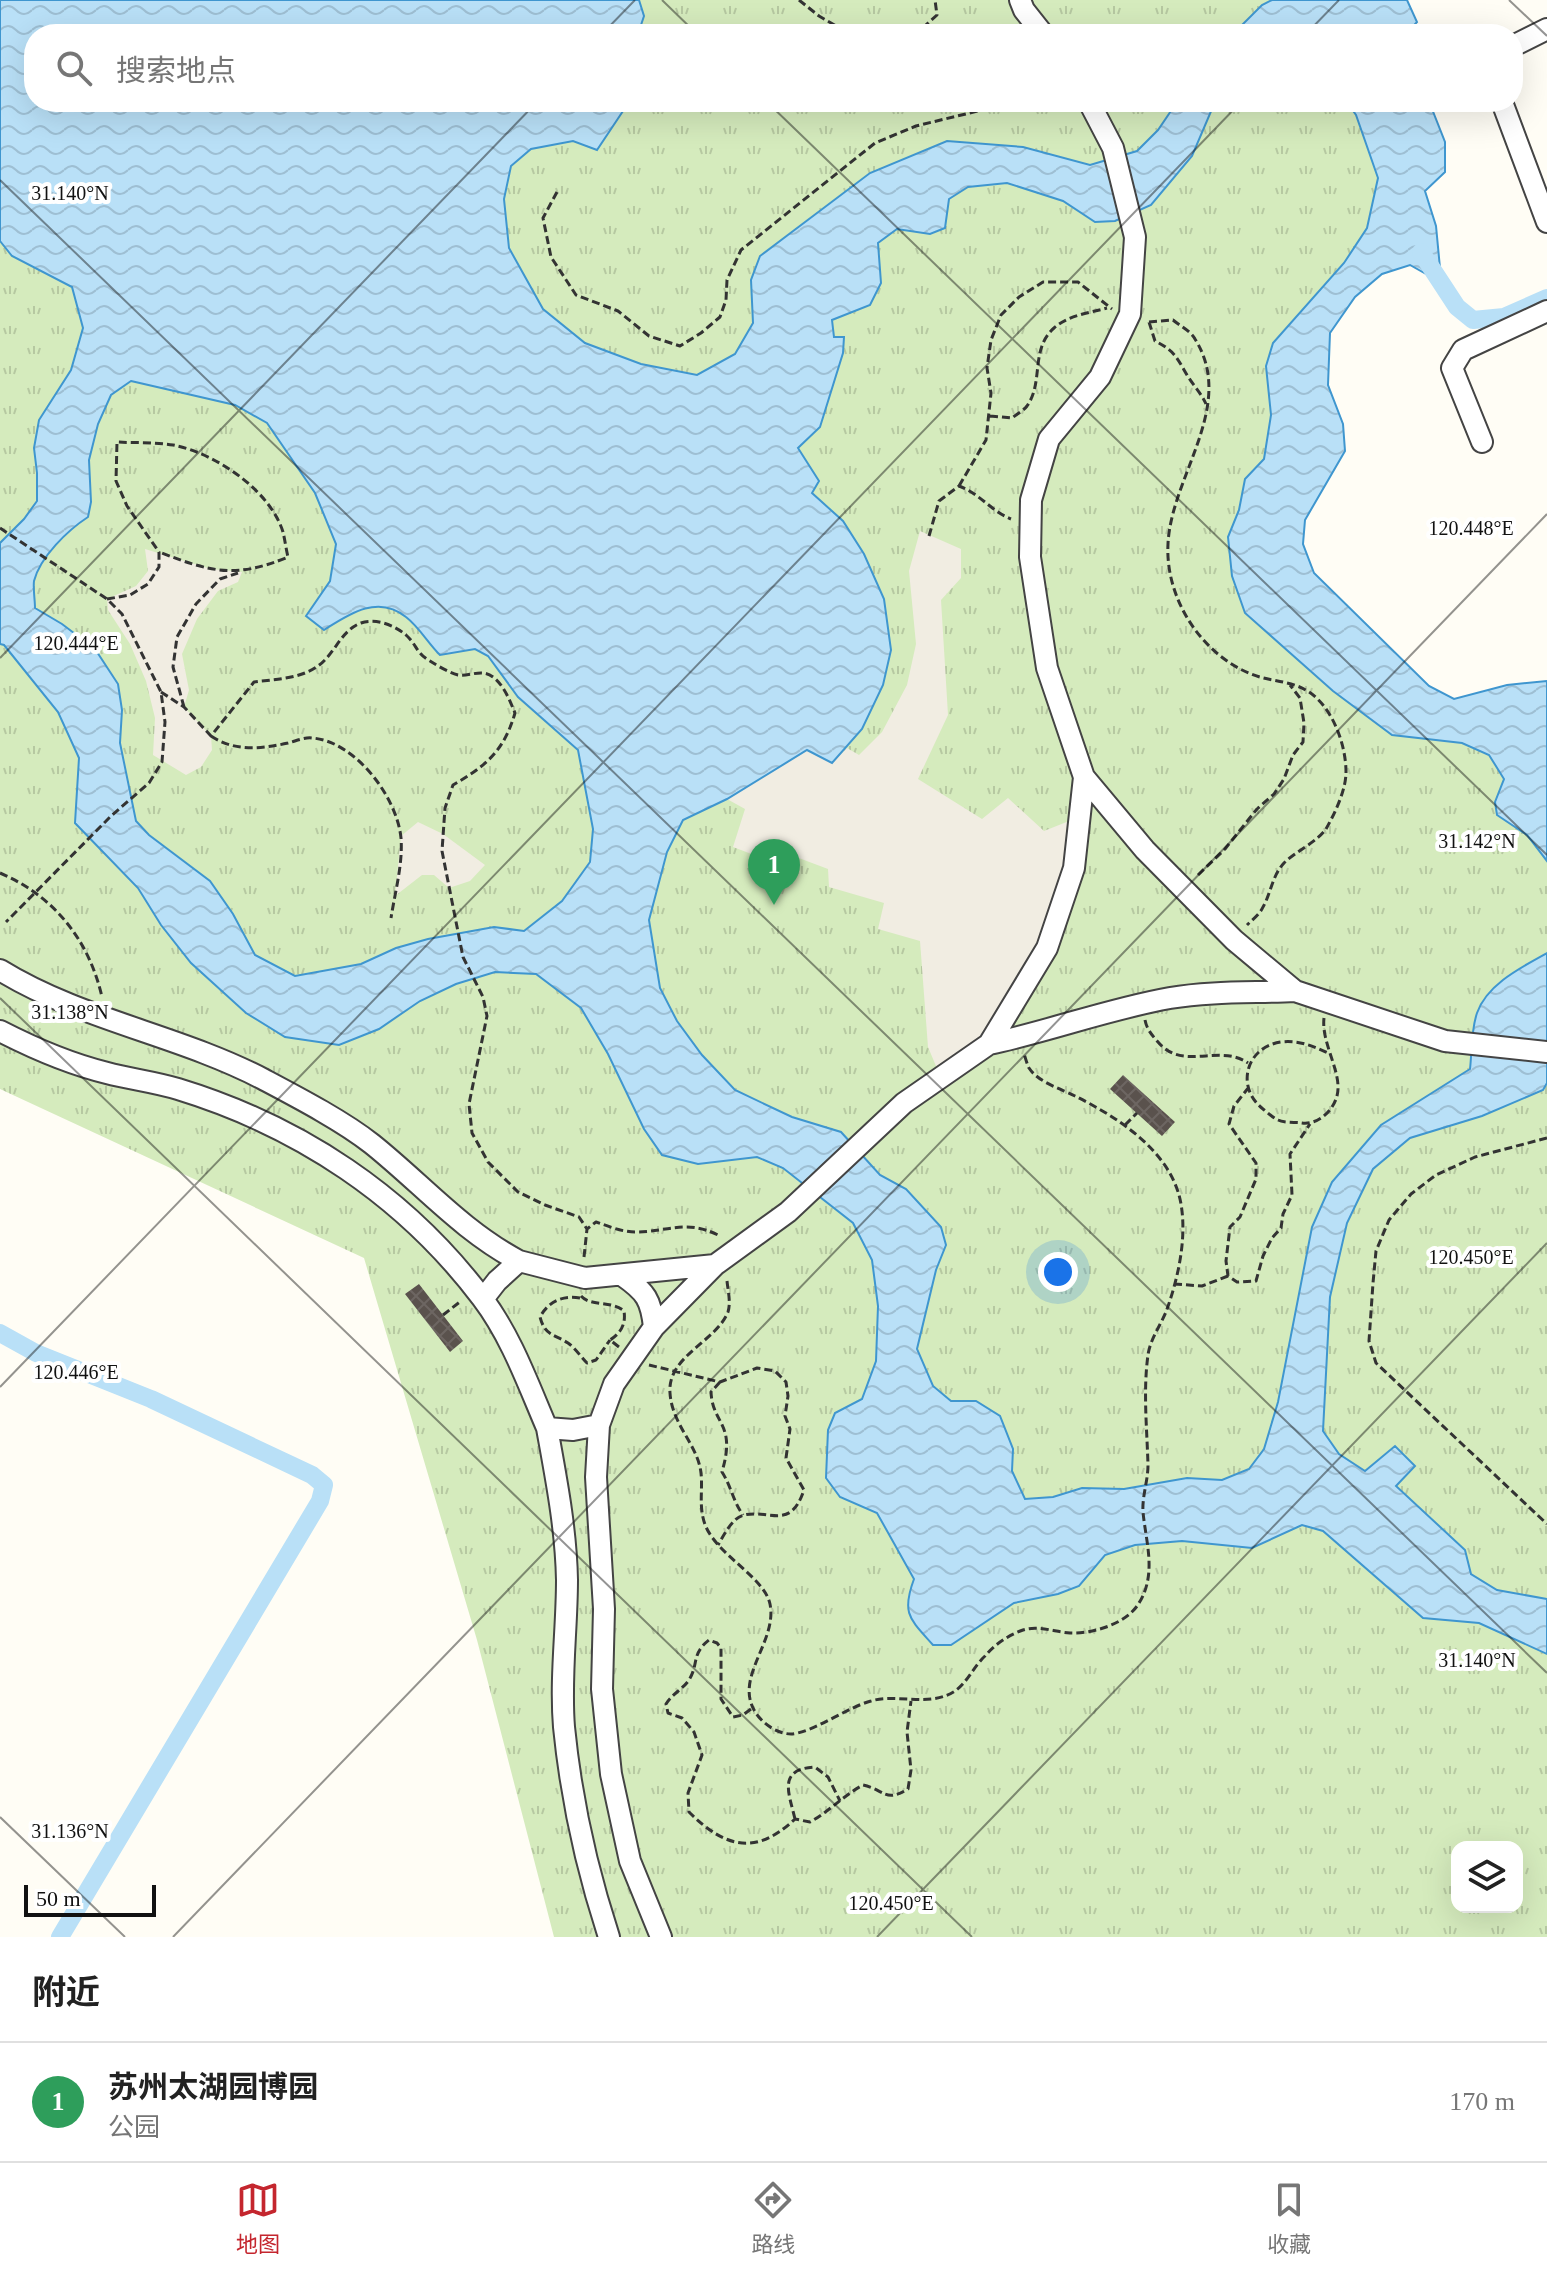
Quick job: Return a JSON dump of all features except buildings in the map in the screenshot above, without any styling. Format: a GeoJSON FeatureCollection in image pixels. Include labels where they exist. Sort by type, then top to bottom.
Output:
{"type":"FeatureCollection","features":[{"type":"Feature","properties":{"kind":"street"},"geometry":{"type":"LineString","coordinates":[[1018,3],[1035,24]]}},
{"type":"Feature","properties":{"kind":"street"},"geometry":{"type":"LineString","coordinates":[[1523,41],[1547,29]]}},
{"type":"Feature","properties":{"kind":"street"},"geometry":{"type":"LineString","coordinates":[[1094,112],[1113,148],[1135,237],[1139,318],[1100,377],[1049,439],[1031,500],[1030,557],[1047,668],[1084,777],[1145,850],[1234,940],[1295,991],[1445,1041],[1547,1052]]}},
{"type":"Feature","properties":{"kind":"street"},"geometry":{"type":"LineString","coordinates":[[1506,112],[1547,222]]}},
{"type":"Feature","properties":{"kind":"street"},"geometry":{"type":"LineString","coordinates":[[1482,442],[1452,368],[1463,350],[1547,311]]}},
{"type":"Feature","properties":{"kind":"street"},"geometry":{"type":"LineString","coordinates":[[989,1044],[1047,948],[1074,868],[1084,777]]}},
{"type":"Feature","properties":{"kind":"street"},"geometry":{"type":"LineString","coordinates":[[0,970],[33,990],[214,1056],[261,1079],[370,1142],[490,1246],[583,1288],[623,1276],[719,1262]]}},
{"type":"Feature","properties":{"kind":"street"},"geometry":{"type":"LineString","coordinates":[[661,1937],[630,1861],[611,1774],[602,1689],[604,1609],[596,1477],[599,1425],[614,1384],[632,1355],[654,1327],[719,1262],[788,1212],[904,1103],[989,1044],[1020,1038],[1112,1010],[1174,997],[1295,991]]}},
{"type":"Feature","properties":{"kind":"street"},"geometry":{"type":"LineString","coordinates":[[0,1031],[28,1046],[104,1072],[176,1088],[259,1118],[328,1155],[382,1194],[434,1241],[483,1299],[511,1348],[547,1428],[565,1532],[564,1726],[579,1821],[609,1937]]}},
{"type":"Feature","properties":{"kind":"street"},"geometry":{"type":"LineString","coordinates":[[483,1299],[519,1261]]}},
{"type":"Feature","properties":{"kind":"street"},"geometry":{"type":"LineString","coordinates":[[623,1276],[641,1288],[652,1307],[654,1327]]}},
{"type":"Feature","properties":{"kind":"street"},"geometry":{"type":"LineString","coordinates":[[547,1428],[573,1430],[599,1425]]}},
{"type":"Feature","properties":{"kind":"path"},"geometry":{"type":"LineString","coordinates":[[799,0],[833,24]]}},
{"type":"Feature","properties":{"kind":"path"},"geometry":{"type":"LineString","coordinates":[[927,24],[937,15],[935,0]]}},
{"type":"Feature","properties":{"kind":"path"},"geometry":{"type":"LineString","coordinates":[[557,192],[543,218],[551,257],[576,295],[618,311],[649,336],[680,346],[720,317],[726,300],[727,280],[741,250],[875,143],[916,126],[974,112]]}},
{"type":"Feature","properties":{"kind":"path"},"geometry":{"type":"LineString","coordinates":[[929,536],[939,501],[959,486],[986,440],[990,416],[991,393],[987,368],[991,340],[1001,315],[1019,297],[1043,282],[1078,282],[1107,308],[1139,318],[1173,320],[1194,337],[1205,359],[1209,394],[1204,425],[1173,514],[1168,544],[1171,577],[1181,604],[1199,636],[1226,662],[1254,675],[1289,683],[1310,692],[1330,714],[1341,742],[1346,772],[1340,797],[1324,831],[1282,865],[1268,890],[1263,908],[1234,940]]}},
{"type":"Feature","properties":{"kind":"path"},"geometry":{"type":"LineString","coordinates":[[990,416],[1012,418],[1027,406],[1035,388],[1040,347],[1054,328],[1079,314],[1107,308]]}},
{"type":"Feature","properties":{"kind":"path"},"geometry":{"type":"LineString","coordinates":[[1139,318],[1155,341],[1181,360],[1207,408]]}},
{"type":"Feature","properties":{"kind":"path"},"geometry":{"type":"LineString","coordinates":[[107,599],[130,595],[148,584],[159,567],[159,552],[127,506],[116,481],[117,442],[173,445],[203,455],[232,470],[258,493],[274,514],[283,530],[288,557],[220,579],[196,604],[177,637],[173,667],[184,707]]}},
{"type":"Feature","properties":{"kind":"path"},"geometry":{"type":"LineString","coordinates":[[959,486],[973,491],[1007,518],[1031,523]]}},
{"type":"Feature","properties":{"kind":"path"},"geometry":{"type":"LineString","coordinates":[[0,528],[107,599],[122,614],[161,692],[165,722],[162,762],[149,783],[111,816],[6,922]]}},
{"type":"Feature","properties":{"kind":"path"},"geometry":{"type":"LineString","coordinates":[[159,552],[211,569],[242,572]]}},
{"type":"Feature","properties":{"kind":"path"},"geometry":{"type":"LineString","coordinates":[[211,736],[254,682],[304,675],[335,650],[344,634],[358,624],[375,621],[407,636],[418,655],[439,667],[460,675],[481,672],[492,676],[502,687],[515,713],[509,734],[495,755],[453,785],[445,808],[442,851],[463,957],[483,997],[487,1016],[469,1104],[472,1133],[488,1162],[518,1192],[579,1217],[587,1229]]}},
{"type":"Feature","properties":{"kind":"path"},"geometry":{"type":"LineString","coordinates":[[1184,889],[1274,794],[1284,779],[1293,755],[1303,742],[1300,698],[1289,683]]}},
{"type":"Feature","properties":{"kind":"path"},"geometry":{"type":"LineString","coordinates":[[161,692],[184,707],[211,736],[225,745],[247,749],[276,746],[310,737],[337,743],[355,755],[372,773],[389,804],[401,836],[391,918]]}},
{"type":"Feature","properties":{"kind":"path"},"geometry":{"type":"LineString","coordinates":[[0,873],[36,892],[67,920],[87,954],[100,987],[107,1018]]}},
{"type":"Feature","properties":{"kind":"path"},"geometry":{"type":"LineString","coordinates":[[1249,1087],[1234,1106],[1229,1124],[1256,1163],[1256,1179],[1240,1217],[1230,1227],[1226,1261],[1228,1276],[1237,1282],[1256,1281],[1263,1256],[1281,1228],[1283,1214],[1292,1195],[1290,1154],[1310,1124],[1326,1115],[1338,1095],[1336,1075],[1323,1029],[1326,1002]]}},
{"type":"Feature","properties":{"kind":"path"},"geometry":{"type":"LineString","coordinates":[[1142,1004],[1146,1028],[1161,1046],[1176,1057],[1238,1056],[1248,1063]]}},
{"type":"Feature","properties":{"kind":"path"},"geometry":{"type":"LineString","coordinates":[[583,1288],[546,1306],[540,1317],[543,1329],[567,1343],[587,1363],[596,1360],[610,1340],[620,1334],[626,1320],[624,1311],[616,1304],[589,1302],[583,1288],[583,1251],[587,1229],[596,1222],[632,1232],[677,1226],[702,1227],[718,1235],[719,1262],[730,1298],[728,1312],[694,1347],[676,1372],[669,1389],[681,1430],[695,1451],[701,1472],[700,1500],[706,1526],[718,1545],[761,1586],[770,1605],[769,1624],[749,1683],[750,1703],[761,1720],[778,1732],[795,1734],[865,1702],[889,1697],[911,1701],[937,1698],[956,1691],[985,1655],[1008,1636],[1030,1628],[1074,1633],[1098,1630],[1116,1622],[1138,1607],[1150,1570],[1143,1508],[1148,1468],[1148,1351],[1166,1311],[1173,1284],[1184,1228],[1180,1199],[1168,1170],[1125,1125],[1043,1080],[1028,1067],[1020,1038]]}},
{"type":"Feature","properties":{"kind":"path"},"geometry":{"type":"LineString","coordinates":[[1310,1124],[1277,1120],[1257,1104],[1246,1083],[1248,1063],[1264,1047],[1280,1043],[1299,1042],[1328,1053]]}},
{"type":"Feature","properties":{"kind":"path"},"geometry":{"type":"LineString","coordinates":[[1125,1125],[1137,1113]]}},
{"type":"Feature","properties":{"kind":"path"},"geometry":{"type":"LineString","coordinates":[[1547,1138],[1475,1157],[1436,1175],[1411,1194],[1389,1220],[1376,1251],[1369,1341],[1376,1363],[1547,1524]]}},
{"type":"Feature","properties":{"kind":"path"},"geometry":{"type":"LineString","coordinates":[[1173,1284],[1202,1286],[1228,1276]]}},
{"type":"Feature","properties":{"kind":"path"},"geometry":{"type":"LineString","coordinates":[[610,1340],[645,1364],[720,1382]]}},
{"type":"Feature","properties":{"kind":"path"},"geometry":{"type":"LineString","coordinates":[[718,1545],[733,1522],[743,1515],[775,1517],[789,1513],[800,1501],[804,1490],[786,1458],[790,1429],[785,1416],[786,1382],[775,1371],[757,1368],[720,1382],[711,1392],[712,1407],[726,1435],[727,1454],[722,1472],[734,1494],[734,1503],[743,1515]]}},
{"type":"Feature","properties":{"kind":"path"},"geometry":{"type":"LineString","coordinates":[[753,1708],[733,1717],[721,1699],[721,1648],[709,1640],[699,1647],[689,1680],[672,1694],[666,1704],[668,1713],[682,1718],[694,1732],[702,1755],[688,1793],[689,1812],[705,1828],[724,1839],[751,1845],[770,1837],[795,1819],[810,1822],[830,1811],[847,1794],[863,1785],[874,1787],[884,1795],[896,1796],[908,1789],[911,1770],[907,1732],[911,1701]]}},
{"type":"Feature","properties":{"kind":"path"},"geometry":{"type":"LineString","coordinates":[[795,1819],[787,1786],[791,1774],[800,1768],[815,1767],[828,1777],[840,1801]]}},
{"type":"Feature","properties":{"kind":"green space"},"geometry":{"type":"Polygon","coordinates":[[[0,0],[1348,0],[1354,24],[24,24],[24,112],[1378,112],[1402,208],[1331,310],[1262,587],[1403,720],[1547,707],[1547,1937],[554,1937],[477,1640],[364,1258],[0,1089],[0,0]]]}},
{"type":"Feature","properties":{"kind":"shaded area"},"geometry":{"type":"Polygon","coordinates":[[[920,531],[961,549],[961,578],[941,600],[948,715],[918,779],[982,819],[1008,798],[1044,831],[1079,817],[1047,948],[989,1044],[941,1078],[928,1047],[920,941],[878,929],[884,903],[829,887],[828,869],[775,849],[765,859],[733,847],[745,809],[727,799],[807,750],[832,763],[847,748],[859,755],[882,732],[907,685],[916,644],[909,571],[920,531]]]}},
{"type":"Feature","properties":{"kind":"shaded area"},"geometry":{"type":"Polygon","coordinates":[[[145,549],[211,569],[242,572],[238,582],[218,591],[197,619],[182,654],[189,690],[184,707],[211,736],[212,750],[201,767],[186,775],[153,755],[155,718],[146,681],[130,644],[108,610],[107,599],[136,586],[148,571],[145,549]]]}},
{"type":"Feature","properties":{"kind":"shaded area"},"geometry":{"type":"Polygon","coordinates":[[[418,822],[443,834],[485,865],[470,881],[449,888],[434,875],[422,875],[395,896],[401,836],[418,822]]]}},
{"type":"Feature","properties":{"kind":"water"},"geometry":{"type":"Polygon","coordinates":[[[0,0],[639,0],[644,16],[641,24],[24,24],[24,112],[622,112],[597,150],[573,141],[531,149],[511,166],[504,199],[509,248],[543,309],[585,343],[641,364],[697,375],[735,354],[753,323],[751,280],[760,256],[870,173],[947,141],[1023,147],[1090,165],[1137,151],[1170,112],[1211,112],[1192,156],[1151,205],[1115,221],[1095,222],[1063,201],[1007,183],[968,187],[949,199],[945,228],[930,234],[897,229],[878,243],[881,283],[870,305],[832,320],[834,337],[844,337],[843,353],[820,427],[798,448],[819,481],[812,493],[843,521],[864,554],[884,599],[891,650],[883,685],[862,729],[832,763],[807,750],[727,799],[683,820],[667,852],[649,920],[660,988],[677,1021],[702,1055],[735,1090],[792,1117],[841,1132],[880,1175],[906,1189],[941,1227],[946,1245],[936,1270],[917,1349],[933,1386],[951,1401],[976,1401],[1000,1416],[1013,1449],[1012,1471],[1025,1499],[1053,1497],[1082,1488],[1124,1489],[1187,1478],[1222,1480],[1249,1469],[1264,1449],[1278,1402],[1312,1227],[1332,1182],[1381,1125],[1470,1069],[1474,1027],[1482,1003],[1506,977],[1547,953],[1547,1083],[1543,1090],[1482,1116],[1410,1138],[1373,1169],[1347,1223],[1330,1297],[1323,1431],[1339,1454],[1365,1471],[1395,1446],[1415,1466],[1396,1486],[1465,1550],[1471,1574],[1497,1590],[1547,1599],[1547,1654],[1479,1623],[1423,1618],[1323,1531],[1302,1525],[1252,1548],[1182,1541],[1135,1545],[1105,1555],[1079,1586],[1058,1594],[1014,1603],[951,1645],[933,1645],[910,1615],[908,1600],[914,1579],[877,1513],[840,1497],[826,1478],[828,1430],[835,1413],[862,1399],[876,1361],[878,1306],[872,1260],[853,1223],[783,1168],[757,1157],[698,1164],[662,1155],[644,1129],[608,1054],[581,1008],[536,974],[495,972],[456,984],[420,1001],[379,1029],[339,1045],[285,1037],[246,1013],[191,963],[161,925],[138,888],[75,823],[79,758],[58,712],[0,644],[0,543],[37,501],[34,448],[39,420],[71,370],[83,328],[72,287],[12,256],[0,241],[0,0]],[[131,381],[111,395],[98,424],[89,460],[91,502],[88,517],[56,545],[42,563],[34,581],[35,608],[95,649],[118,684],[122,710],[120,743],[136,821],[149,835],[210,881],[233,914],[255,955],[295,976],[361,964],[396,948],[428,939],[494,927],[524,931],[562,901],[590,862],[593,829],[578,750],[518,697],[488,656],[475,649],[440,655],[411,621],[385,607],[364,609],[324,630],[306,616],[330,581],[336,544],[315,493],[267,423],[235,405],[131,381]]]}},
{"type":"Feature","properties":{"kind":"water"},"geometry":{"type":"Polygon","coordinates":[[[1272,0],[1407,0],[1417,22],[1243,24],[1262,5],[1272,0]]]}},
{"type":"Feature","properties":{"kind":"water"},"geometry":{"type":"Polygon","coordinates":[[[1354,112],[1433,112],[1445,142],[1445,172],[1425,191],[1436,226],[1440,268],[1426,274],[1410,265],[1382,274],[1355,297],[1330,333],[1328,385],[1343,424],[1345,451],[1305,520],[1303,544],[1314,573],[1429,686],[1454,699],[1507,685],[1547,681],[1547,861],[1527,835],[1497,815],[1495,802],[1504,779],[1489,755],[1462,743],[1392,735],[1333,691],[1245,613],[1232,576],[1228,537],[1239,510],[1245,479],[1264,459],[1271,415],[1266,366],[1273,343],[1344,263],[1367,228],[1378,178],[1354,112]]]}},
{"type":"Feature","properties":{"kind":"waterway"},"geometry":{"type":"LineString","coordinates":[[1421,252],[1457,307],[1473,320],[1504,317],[1547,298]]}},
{"type":"Feature","properties":{"kind":"waterway"},"geometry":{"type":"LineString","coordinates":[[0,1333],[36,1353],[151,1399],[312,1475],[324,1485],[320,1501],[60,1937]]}},
{"type":"Feature","properties":{"kind":"place","name":"苏州太湖园博园"},"geometry":{"type":"Point","coordinates":[774,905]}}]}
